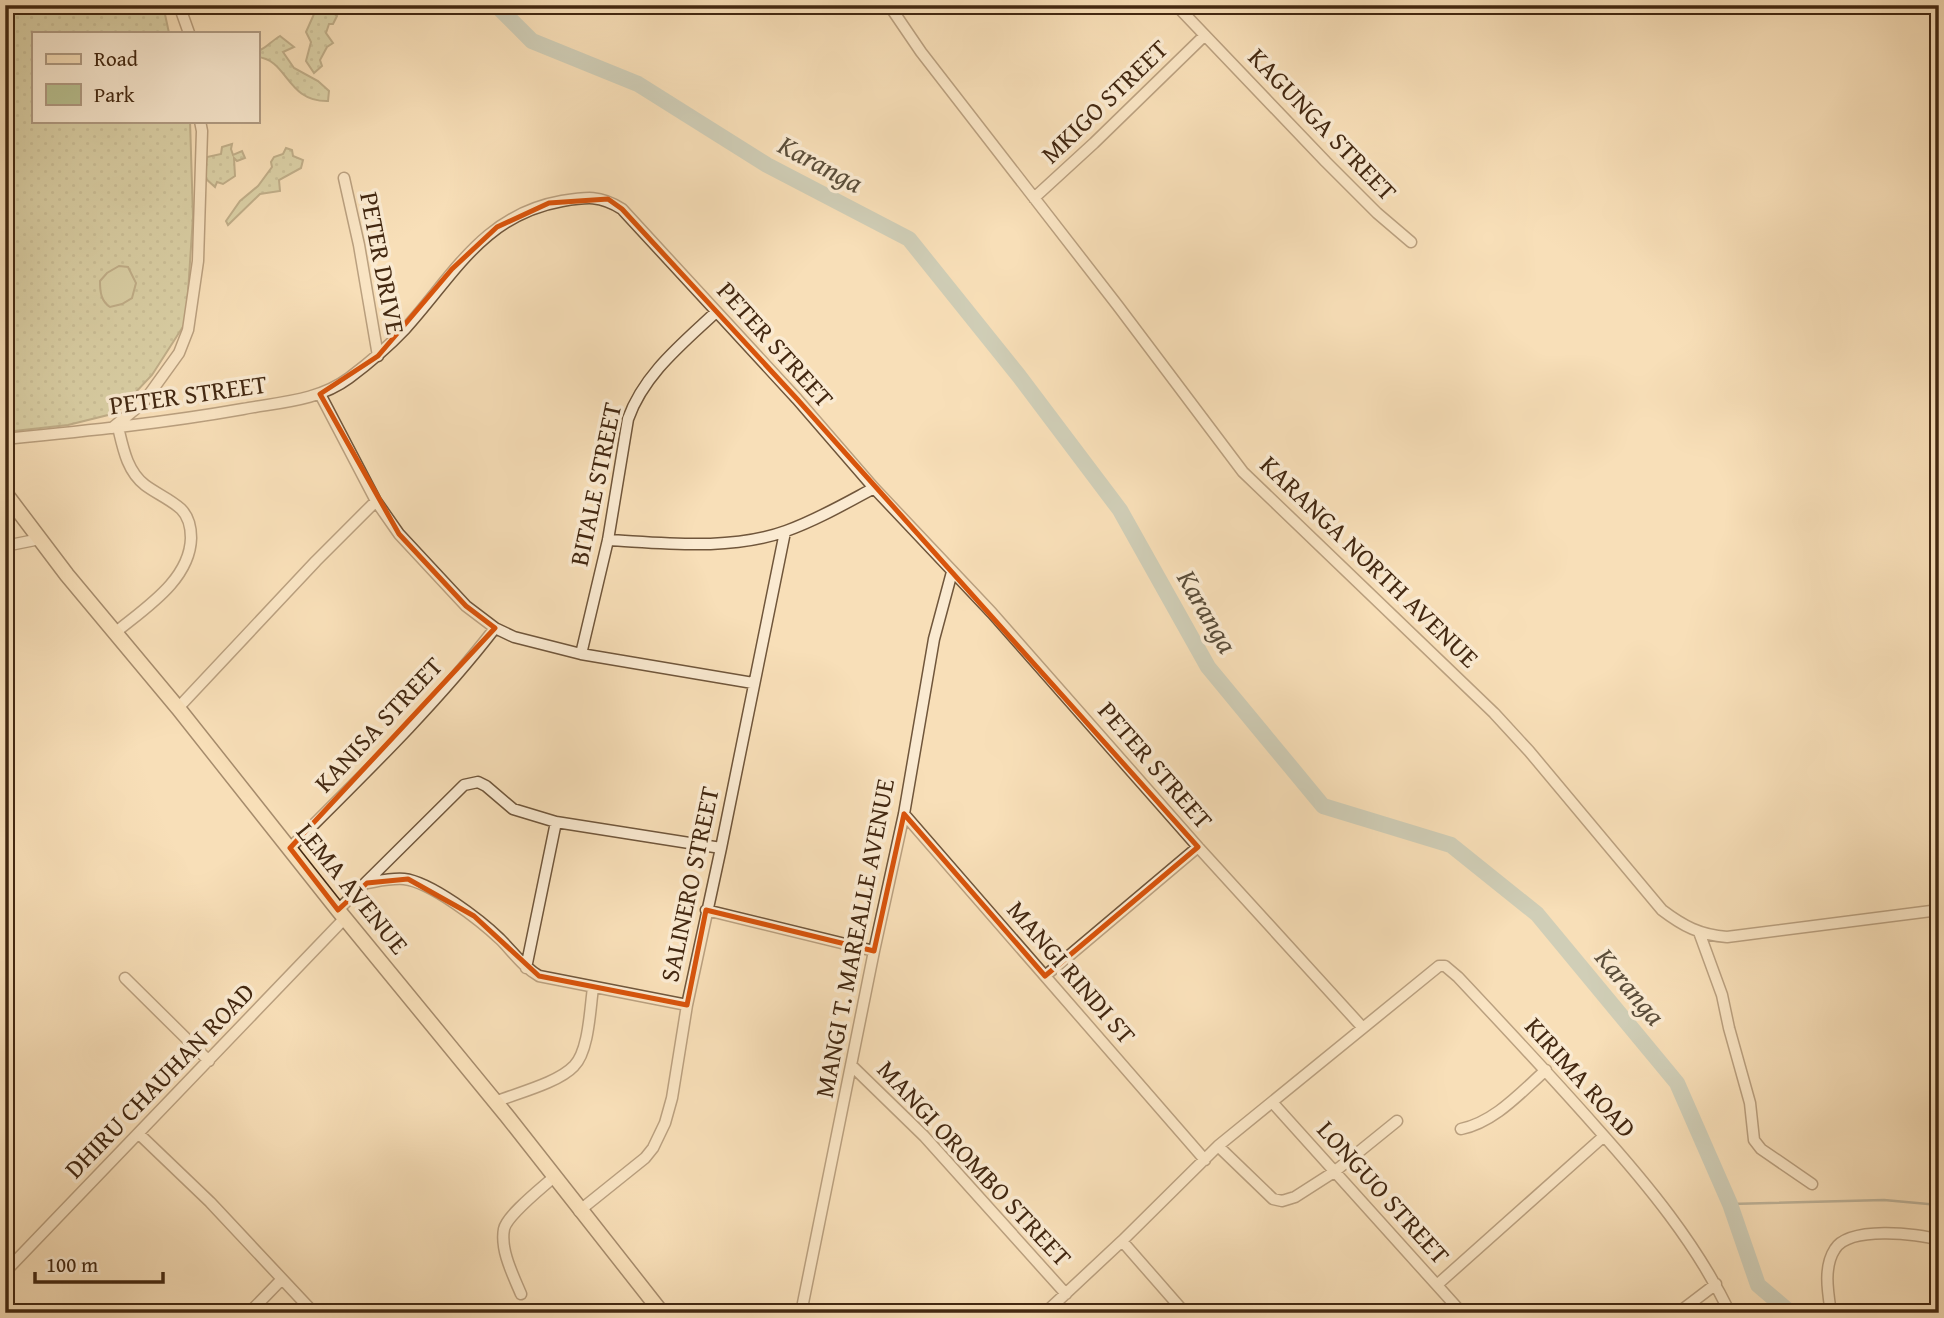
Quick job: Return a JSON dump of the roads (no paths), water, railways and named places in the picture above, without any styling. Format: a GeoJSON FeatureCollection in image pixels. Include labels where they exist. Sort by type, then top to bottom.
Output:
{"type":"FeatureCollection","features":[{"type":"Feature","properties":{"kind":"main road","name":"LEMA AVENUE"},"geometry":{"type":"LineString","coordinates":[[5,493],[495,1101],[662,1313]]}},
{"type":"Feature","properties":{"kind":"street"},"geometry":{"type":"LineString","coordinates":[[179,5],[189,32]]}},
{"type":"Feature","properties":{"kind":"street","name":"KARANGA NORTH AVENUE"},"geometry":{"type":"LineString","coordinates":[[889,5],[921,52],[1243,472],[1486,705],[1529,751],[1662,910],[1683,925],[1699,932],[1727,937],[1939,911]]}},
{"type":"Feature","properties":{"kind":"street","name":"KAGUNGA STREET"},"geometry":{"type":"LineString","coordinates":[[1176,5],[1377,213],[1410,242]]}},
{"type":"Feature","properties":{"kind":"street","name":"MKIGO STREET"},"geometry":{"type":"LineString","coordinates":[[1034,198],[1205,36]]}},
{"type":"Feature","properties":{"kind":"street"},"geometry":{"type":"LineString","coordinates":[[116,632],[169,586],[182,571],[191,546],[189,523],[184,512],[136,476],[115,428],[143,403],[179,354],[188,330],[198,261],[200,122]]}},
{"type":"Feature","properties":{"kind":"street","name":"PETER DRIVE"},"geometry":{"type":"LineString","coordinates":[[344,178],[359,245],[378,356]]}},
{"type":"Feature","properties":{"kind":"street","name":"PETER STREET"},"geometry":{"type":"LineString","coordinates":[[5,439],[115,428],[297,401],[320,394],[345,381],[378,356],[479,241],[514,217],[549,203],[586,197],[608,200],[622,209],[797,399],[874,488],[992,613],[1198,847],[1363,1028]]}},
{"type":"Feature","properties":{"kind":"street","name":"BITALE STREET"},"geometry":{"type":"LineString","coordinates":[[581,654],[608,540],[623,440],[634,400],[655,371],[716,312]]}},
{"type":"Feature","properties":{"kind":"street"},"geometry":{"type":"LineString","coordinates":[[320,394],[376,501],[399,534],[466,607],[495,628],[514,637],[581,654],[753,683]]}},
{"type":"Feature","properties":{"kind":"street"},"geometry":{"type":"LineString","coordinates":[[608,540],[714,543],[785,532],[874,488]]}},
{"type":"Feature","properties":{"kind":"street"},"geometry":{"type":"LineString","coordinates":[[178,708],[376,501]]}},
{"type":"Feature","properties":{"kind":"street","name":"SALINERO STREET"},"geometry":{"type":"LineString","coordinates":[[579,1211],[631,1170],[653,1148],[672,1098],[687,1005],[785,532]]}},
{"type":"Feature","properties":{"kind":"street"},"geometry":{"type":"LineString","coordinates":[[5,546],[40,539]]}},
{"type":"Feature","properties":{"kind":"street","name":"MANGI T. MAREALLE AVENUE"},"geometry":{"type":"LineString","coordinates":[[801,1313],[904,814],[934,639],[952,572]]}},
{"type":"Feature","properties":{"kind":"street","name":"KANISA STREET"},"geometry":{"type":"LineString","coordinates":[[290,848],[477,652],[495,628]]}},
{"type":"Feature","properties":{"kind":"street","name":"DHIRU CHAUHAN ROAD"},"geometry":{"type":"LineString","coordinates":[[5,1272],[209,1061],[367,883],[464,785],[472,782],[486,786],[513,809],[556,822]]}},
{"type":"Feature","properties":{"kind":"street","name":"MANGI RINDI ST"},"geometry":{"type":"LineString","coordinates":[[904,814],[1205,1160]]}},
{"type":"Feature","properties":{"kind":"street"},"geometry":{"type":"LineString","coordinates":[[526,968],[556,822],[721,848]]}},
{"type":"Feature","properties":{"kind":"street"},"geometry":{"type":"LineString","coordinates":[[1045,976],[1198,847]]}},
{"type":"Feature","properties":{"kind":"street"},"geometry":{"type":"LineString","coordinates":[[367,883],[391,878],[408,879],[434,891],[488,927],[526,968],[539,976],[687,1005]]}},
{"type":"Feature","properties":{"kind":"street"},"geometry":{"type":"LineString","coordinates":[[706,911],[874,951]]}},
{"type":"Feature","properties":{"kind":"street"},"geometry":{"type":"LineString","coordinates":[[1699,932],[1721,988],[1750,1103],[1754,1140],[1761,1149],[1812,1184]]}},
{"type":"Feature","properties":{"kind":"street","name":"KIRIMA ROAD"},"geometry":{"type":"LineString","coordinates":[[1363,1028],[1434,969],[1445,966],[1546,1070],[1659,1201],[1716,1284],[1730,1313]]}},
{"type":"Feature","properties":{"kind":"street"},"geometry":{"type":"LineString","coordinates":[[125,978],[209,1061]]}},
{"type":"Feature","properties":{"kind":"street"},"geometry":{"type":"LineString","coordinates":[[495,1101],[564,1074],[576,1065],[584,1046],[593,988]]}},
{"type":"Feature","properties":{"kind":"street"},"geometry":{"type":"LineString","coordinates":[[1045,1313],[1218,1146],[1363,1028]]}},
{"type":"Feature","properties":{"kind":"street","name":"MANGI OROMBO STREET"},"geometry":{"type":"LineString","coordinates":[[851,1065],[924,1136],[1066,1294]]}},
{"type":"Feature","properties":{"kind":"street"},"geometry":{"type":"LineString","coordinates":[[1461,1129],[1491,1116],[1546,1070]]}},
{"type":"Feature","properties":{"kind":"street","name":"LONGUO STREET"},"geometry":{"type":"LineString","coordinates":[[1272,1102],[1462,1313]]}},
{"type":"Feature","properties":{"kind":"street"},"geometry":{"type":"LineString","coordinates":[[1218,1146],[1273,1199],[1289,1200],[1334,1172],[1397,1121]]}},
{"type":"Feature","properties":{"kind":"street"},"geometry":{"type":"LineString","coordinates":[[139,1134],[210,1202],[314,1313]]}},
{"type":"Feature","properties":{"kind":"street"},"geometry":{"type":"LineString","coordinates":[[1438,1284],[1604,1136]]}},
{"type":"Feature","properties":{"kind":"street"},"geometry":{"type":"LineString","coordinates":[[521,1294],[506,1254],[504,1230],[509,1220],[555,1176]]}},
{"type":"Feature","properties":{"kind":"street"},"geometry":{"type":"LineString","coordinates":[[1830,1313],[1827,1292],[1829,1264],[1835,1249],[1841,1243],[1880,1233],[1922,1234],[1939,1240]]}},
{"type":"Feature","properties":{"kind":"street"},"geometry":{"type":"LineString","coordinates":[[1122,1241],[1185,1313]]}},
{"type":"Feature","properties":{"kind":"street"},"geometry":{"type":"LineString","coordinates":[[249,1313],[282,1279]]}},
{"type":"Feature","properties":{"kind":"street"},"geometry":{"type":"LineString","coordinates":[[1678,1313],[1716,1284]]}},
{"type":"Feature","properties":{"kind":"waterway","name":"Karanga"},"geometry":{"type":"LineString","coordinates":[[496,5],[532,41],[638,84],[767,165],[909,239],[1019,376],[1120,510],[1208,667],[1323,806],[1451,845],[1537,914],[1677,1083],[1730,1204],[1758,1285],[1791,1313]]}},
{"type":"Feature","properties":{"kind":"waterway"},"geometry":{"type":"LineString","coordinates":[[1730,1204],[1884,1200],[1939,1205]]}}]}
